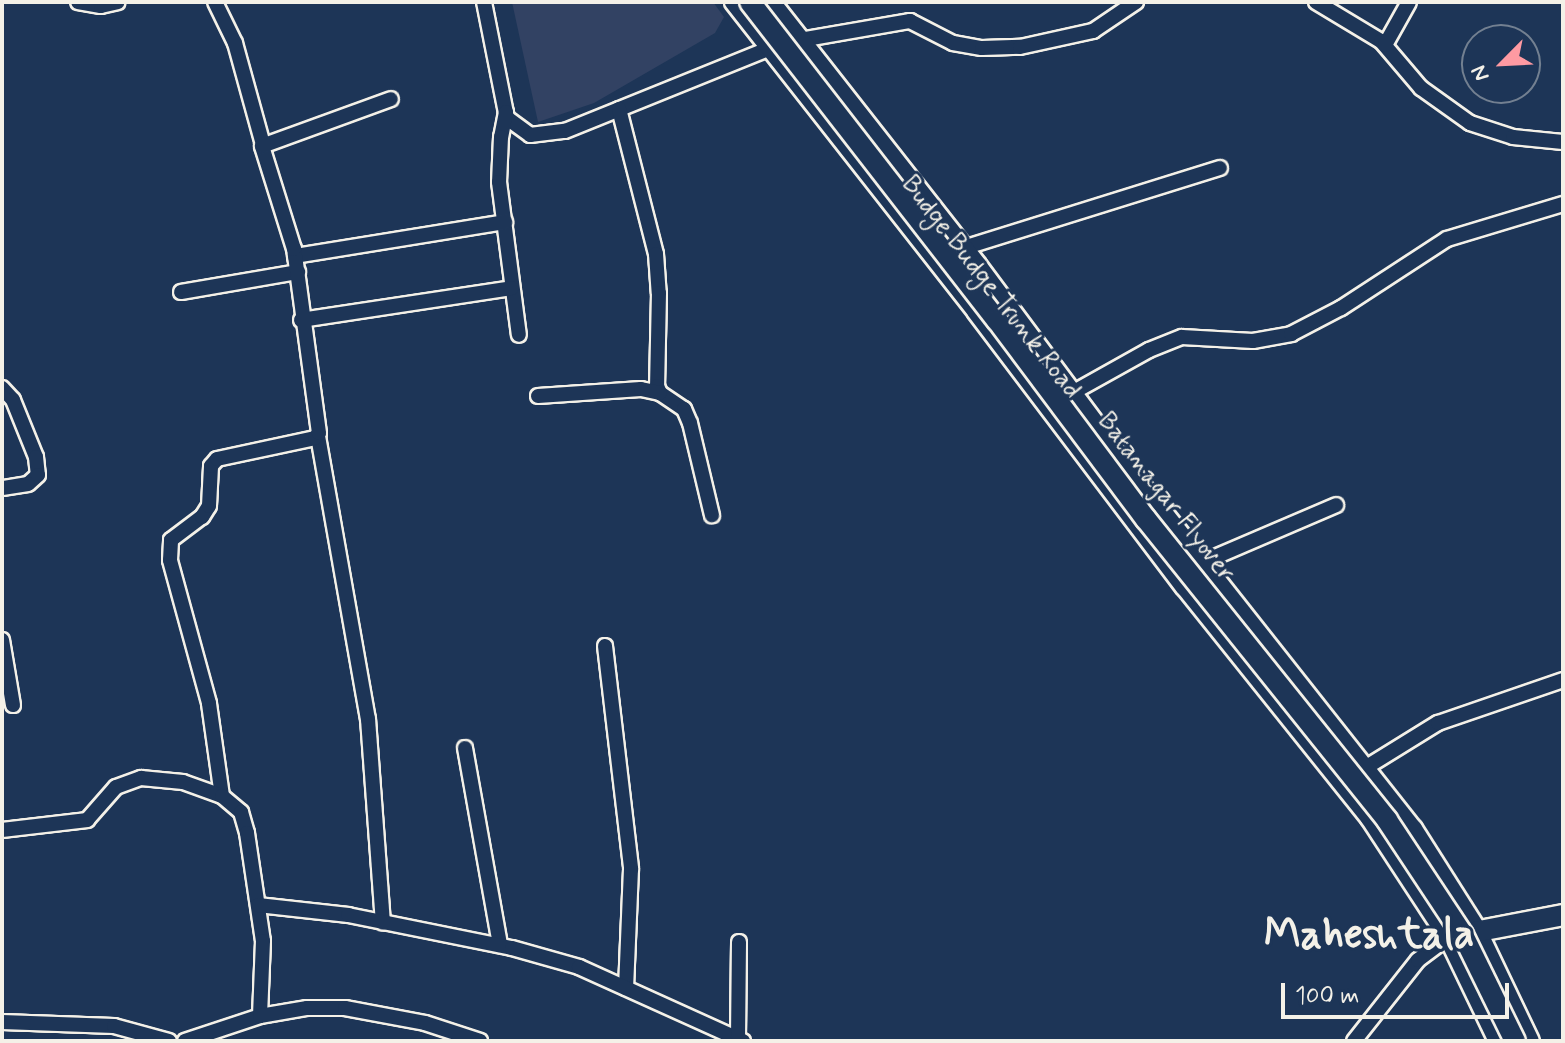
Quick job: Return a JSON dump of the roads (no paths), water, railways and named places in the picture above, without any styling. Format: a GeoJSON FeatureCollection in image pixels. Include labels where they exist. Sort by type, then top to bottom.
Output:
{"type":"FeatureCollection","features":[{"type":"Feature","properties":{"kind":"main road","name":"Batanagar Flyover"},"geometry":{"type":"LineString","coordinates":[[750,2],[997,320],[1146,519],[1387,820],[1463,935],[1515,1041]]}},
{"type":"Feature","properties":{"kind":"main road"},"geometry":{"type":"LineString","coordinates":[[1448,937],[1563,915]]}},
{"type":"Feature","properties":{"kind":"street"},"geometry":{"type":"LineString","coordinates":[[78,2],[101,6],[118,2]]}},
{"type":"Feature","properties":{"kind":"street"},"geometry":{"type":"LineString","coordinates":[[215,2],[235,43],[298,272],[301,320],[318,436],[368,719],[383,922]]}},
{"type":"Feature","properties":{"kind":"street"},"geometry":{"type":"LineString","coordinates":[[484,2],[506,112],[517,129],[530,135],[565,131],[770,48],[800,40],[910,21],[953,43],[982,48],[1020,47],[1093,31],[1136,2]]}},
{"type":"Feature","properties":{"kind":"street","name":"Budge Budge Trunk Road"},"geometry":{"type":"LineString","coordinates":[[734,2],[976,311],[1176,575],[1370,818],[1448,937],[1498,1041]]}},
{"type":"Feature","properties":{"kind":"street","name":"Budge Budge Trunk Road"},"geometry":{"type":"LineString","coordinates":[[771,2],[1450,882],[1477,930],[1530,1041]]}},
{"type":"Feature","properties":{"kind":"street"},"geometry":{"type":"LineString","coordinates":[[1316,2],[1385,45],[1421,88],[1470,123],[1513,137],[1563,142]]}},
{"type":"Feature","properties":{"kind":"street"},"geometry":{"type":"LineString","coordinates":[[1385,45],[1409,2]]}},
{"type":"Feature","properties":{"kind":"street"},"geometry":{"type":"LineString","coordinates":[[263,145],[391,99]]}},
{"type":"Feature","properties":{"kind":"street"},"geometry":{"type":"LineString","coordinates":[[619,109],[656,254],[660,393]]}},
{"type":"Feature","properties":{"kind":"street"},"geometry":{"type":"LineString","coordinates":[[506,112],[501,137],[499,182],[519,335]]}},
{"type":"Feature","properties":{"kind":"street"},"geometry":{"type":"LineString","coordinates":[[963,248],[1220,168]]}},
{"type":"Feature","properties":{"kind":"street"},"geometry":{"type":"LineString","coordinates":[[1072,393],[1149,350],[1182,337],[1253,341],[1291,334],[1341,308],[1447,239],[1563,204]]}},
{"type":"Feature","properties":{"kind":"street"},"geometry":{"type":"LineString","coordinates":[[295,256],[505,222]]}},
{"type":"Feature","properties":{"kind":"street"},"geometry":{"type":"LineString","coordinates":[[181,292],[298,272]]}},
{"type":"Feature","properties":{"kind":"street"},"geometry":{"type":"LineString","coordinates":[[301,320],[512,288]]}},
{"type":"Feature","properties":{"kind":"street"},"geometry":{"type":"LineString","coordinates":[[2,388],[13,400],[36,457],[38,475],[28,484],[2,488]]}},
{"type":"Feature","properties":{"kind":"street"},"geometry":{"type":"LineString","coordinates":[[538,396],[641,389],[660,393],[684,409],[712,515]]}},
{"type":"Feature","properties":{"kind":"street"},"geometry":{"type":"LineString","coordinates":[[222,796],[209,703],[170,560],[171,540],[202,517],[209,506],[211,466],[217,459],[318,436]]}},
{"type":"Feature","properties":{"kind":"street"},"geometry":{"type":"LineString","coordinates":[[1201,563],[1336,505]]}},
{"type":"Feature","properties":{"kind":"street"},"geometry":{"type":"LineString","coordinates":[[2,640],[13,705]]}},
{"type":"Feature","properties":{"kind":"street"},"geometry":{"type":"LineString","coordinates":[[605,646],[631,869],[626,988]]}},
{"type":"Feature","properties":{"kind":"street"},"geometry":{"type":"LineString","coordinates":[[1365,768],[1438,723],[1563,680]]}},
{"type":"Feature","properties":{"kind":"street"},"geometry":{"type":"LineString","coordinates":[[465,748],[500,945]]}},
{"type":"Feature","properties":{"kind":"street"},"geometry":{"type":"LineString","coordinates":[[2,830],[87,820],[116,787],[141,778],[183,782],[222,796],[241,812],[258,905],[263,941],[260,1016]]}},
{"type":"Feature","properties":{"kind":"street"},"geometry":{"type":"LineString","coordinates":[[258,905],[383,922],[500,945],[579,967],[741,1040],[739,942]]}},
{"type":"Feature","properties":{"kind":"street"},"geometry":{"type":"LineString","coordinates":[[1354,1041],[1418,960],[1448,937]]}},
{"type":"Feature","properties":{"kind":"street"},"geometry":{"type":"LineString","coordinates":[[185,1041],[235,1034],[260,1016],[307,1008],[345,1008],[425,1023],[480,1041]]}},
{"type":"Feature","properties":{"kind":"street"},"geometry":{"type":"LineString","coordinates":[[2,1022],[114,1026],[169,1041]]}},
{"type":"Feature","properties":{"kind":"district","name":"Maheshtala"},"geometry":{"type":"Point","coordinates":[1369,936]}}]}
